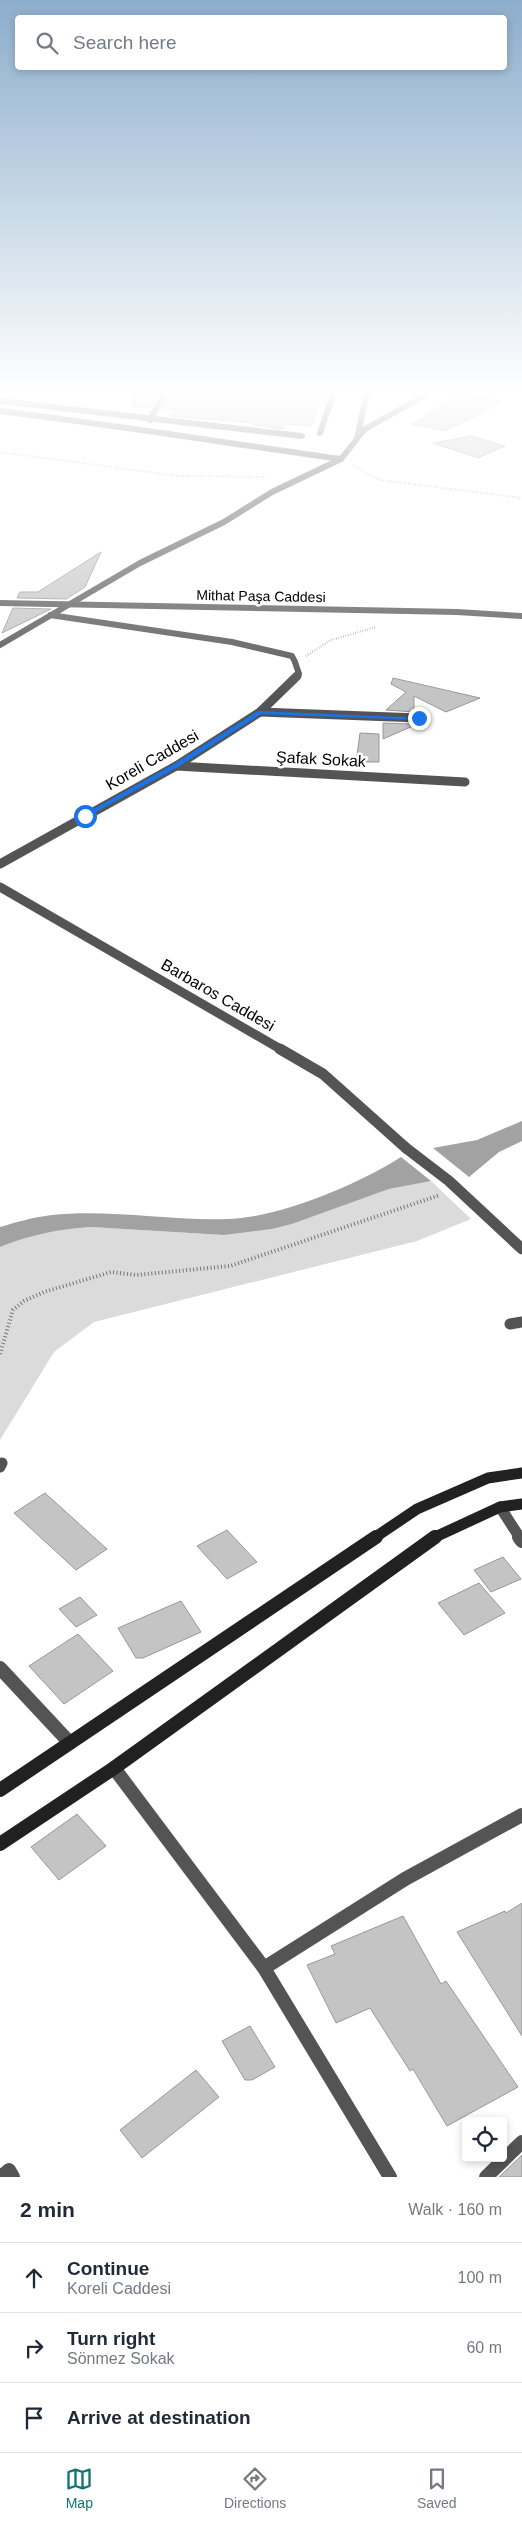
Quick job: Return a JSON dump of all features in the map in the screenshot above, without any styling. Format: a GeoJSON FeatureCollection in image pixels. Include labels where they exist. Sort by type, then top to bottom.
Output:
{"type":"FeatureCollection","features":[{"type":"Feature","properties":{"kind":"main road"},"geometry":{"type":"LineString","coordinates":[[0,1790],[417,1509],[488,1478],[522,1473]]}},
{"type":"Feature","properties":{"kind":"main road"},"geometry":{"type":"LineString","coordinates":[[0,1844],[114,1768],[440,1533],[500,1507],[522,1504]]}},
{"type":"Feature","properties":{"kind":"street"},"geometry":{"type":"LineString","coordinates":[[0,645],[30,629],[65,605],[140,563],[224,522],[269,494]]}},
{"type":"Feature","properties":{"kind":"street","name":"Mithat Paşa Caddesi"},"geometry":{"type":"LineString","coordinates":[[0,603],[458,612],[522,616]]}},
{"type":"Feature","properties":{"kind":"street","name":"Koreli Caddesi"},"geometry":{"type":"LineString","coordinates":[[0,864],[176,766],[260,712],[299,674],[292,656],[232,642],[50,615]]}},
{"type":"Feature","properties":{"kind":"street"},"geometry":{"type":"LineString","coordinates":[[260,712],[419,718]]}},
{"type":"Feature","properties":{"kind":"street","name":"Şafak Sokak"},"geometry":{"type":"LineString","coordinates":[[176,766],[465,782]]}},
{"type":"Feature","properties":{"kind":"street","name":"Barbaros Caddesi"},"geometry":{"type":"LineString","coordinates":[[0,887],[79,931],[323,1074],[406,1148],[453,1185],[522,1248]]}},
{"type":"Feature","properties":{"kind":"street"},"geometry":{"type":"LineString","coordinates":[[500,1507],[522,1541]]}},
{"type":"Feature","properties":{"kind":"street"},"geometry":{"type":"LineString","coordinates":[[0,1668],[70,1742]]}},
{"type":"Feature","properties":{"kind":"street"},"geometry":{"type":"LineString","coordinates":[[114,1768],[264,1968],[390,2177]]}},
{"type":"Feature","properties":{"kind":"street"},"geometry":{"type":"LineString","coordinates":[[264,1968],[405,1879],[522,1815]]}},
{"type":"Feature","properties":{"kind":"street"},"geometry":{"type":"LineString","coordinates":[[486,2177],[522,2142]]}},
{"type":"Feature","properties":{"kind":"street"},"geometry":{"type":"LineString","coordinates":[[1,2177],[9,2170],[13,2177]]}},
{"type":"Feature","properties":{"kind":"path"},"geometry":{"type":"LineString","coordinates":[[487,494],[522,498]]}},
{"type":"Feature","properties":{"kind":"path"},"geometry":{"type":"LineString","coordinates":[[0,1354],[8,1318],[24,1301],[44,1292],[111,1272],[136,1275],[230,1266],[453,1185]]}},
{"type":"Feature","properties":{"kind":"shaded area"},"geometry":{"type":"Polygon","coordinates":[[[522,1121],[522,1141],[499,1152],[469,1177],[433,1148],[477,1140],[522,1121]]]}},
{"type":"Feature","properties":{"kind":"shaded area"},"geometry":{"type":"Polygon","coordinates":[[[401,1157],[431,1181],[389,1189],[292,1224],[272,1229],[224,1235],[91,1227],[45,1233],[0,1247],[0,1227],[32,1218],[52,1215],[96,1213],[227,1219],[270,1213],[340,1189],[401,1157]]]}},
{"type":"Feature","properties":{"kind":"shaded area"},"geometry":{"type":"Polygon","coordinates":[[[431,1181],[471,1219],[417,1241],[94,1322],[54,1352],[0,1440],[0,1247],[45,1233],[91,1227],[224,1235],[272,1229],[292,1224],[389,1189],[431,1181]]]}},
{"type":"Feature","properties":{"kind":"building"},"geometry":{"type":"Polygon","coordinates":[[[101,552],[85,587],[66,599],[17,598],[20,592],[38,592],[101,552]]]}},
{"type":"Feature","properties":{"kind":"building"},"geometry":{"type":"Polygon","coordinates":[[[13,608],[51,609],[2,633],[13,608]]]}},
{"type":"Feature","properties":{"kind":"building"},"geometry":{"type":"Polygon","coordinates":[[[393,678],[480,698],[446,712],[414,696],[414,712],[386,710],[406,692],[391,684],[393,678]]]}},
{"type":"Feature","properties":{"kind":"building"},"geometry":{"type":"Polygon","coordinates":[[[383,723],[413,724],[413,726],[383,739],[383,723]]]}},
{"type":"Feature","properties":{"kind":"building"},"geometry":{"type":"Polygon","coordinates":[[[360,733],[379,734],[379,762],[356,762],[360,733]]]}},
{"type":"Feature","properties":{"kind":"building"},"geometry":{"type":"Polygon","coordinates":[[[45,1493],[107,1549],[76,1570],[14,1513],[45,1493]]]}},
{"type":"Feature","properties":{"kind":"building"},"geometry":{"type":"Polygon","coordinates":[[[227,1530],[257,1562],[227,1579],[197,1546],[227,1530]]]}},
{"type":"Feature","properties":{"kind":"building"},"geometry":{"type":"Polygon","coordinates":[[[503,1557],[521,1579],[491,1592],[474,1570],[503,1557]]]}},
{"type":"Feature","properties":{"kind":"building"},"geometry":{"type":"Polygon","coordinates":[[[479,1583],[505,1613],[464,1635],[438,1603],[479,1583]]]}},
{"type":"Feature","properties":{"kind":"building"},"geometry":{"type":"Polygon","coordinates":[[[80,1597],[97,1615],[76,1627],[59,1609],[80,1597]]]}},
{"type":"Feature","properties":{"kind":"building"},"geometry":{"type":"Polygon","coordinates":[[[181,1601],[201,1632],[143,1658],[136,1658],[118,1628],[181,1601]]]}},
{"type":"Feature","properties":{"kind":"building"},"geometry":{"type":"Polygon","coordinates":[[[78,1634],[113,1671],[64,1704],[29,1666],[78,1634]]]}},
{"type":"Feature","properties":{"kind":"building"},"geometry":{"type":"Polygon","coordinates":[[[77,1814],[106,1846],[59,1880],[31,1847],[77,1814]]]}},
{"type":"Feature","properties":{"kind":"building"},"geometry":{"type":"Polygon","coordinates":[[[522,1903],[522,2036],[457,1932],[505,1911],[506,1913],[522,1903]]]}},
{"type":"Feature","properties":{"kind":"building"},"geometry":{"type":"Polygon","coordinates":[[[403,1916],[441,1984],[446,1981],[518,2087],[447,2126],[413,2069],[410,2071],[370,2008],[336,2023],[307,1965],[335,1954],[331,1946],[403,1916]]]}},
{"type":"Feature","properties":{"kind":"building"},"geometry":{"type":"Polygon","coordinates":[[[250,2026],[275,2067],[252,2080],[245,2080],[222,2041],[250,2026]]]}},
{"type":"Feature","properties":{"kind":"building"},"geometry":{"type":"Polygon","coordinates":[[[196,2070],[219,2097],[142,2158],[120,2130],[196,2070]]]}},
{"type":"Feature","properties":{"kind":"building"},"geometry":{"type":"Polygon","coordinates":[[[522,2155],[522,2177],[499,2177],[522,2155]]]}},
{"type":"Feature","properties":{"kind":"route"},"geometry":{"type":"LineString","coordinates":[[85,816],[176,766],[260,712],[419,718]]}}]}
